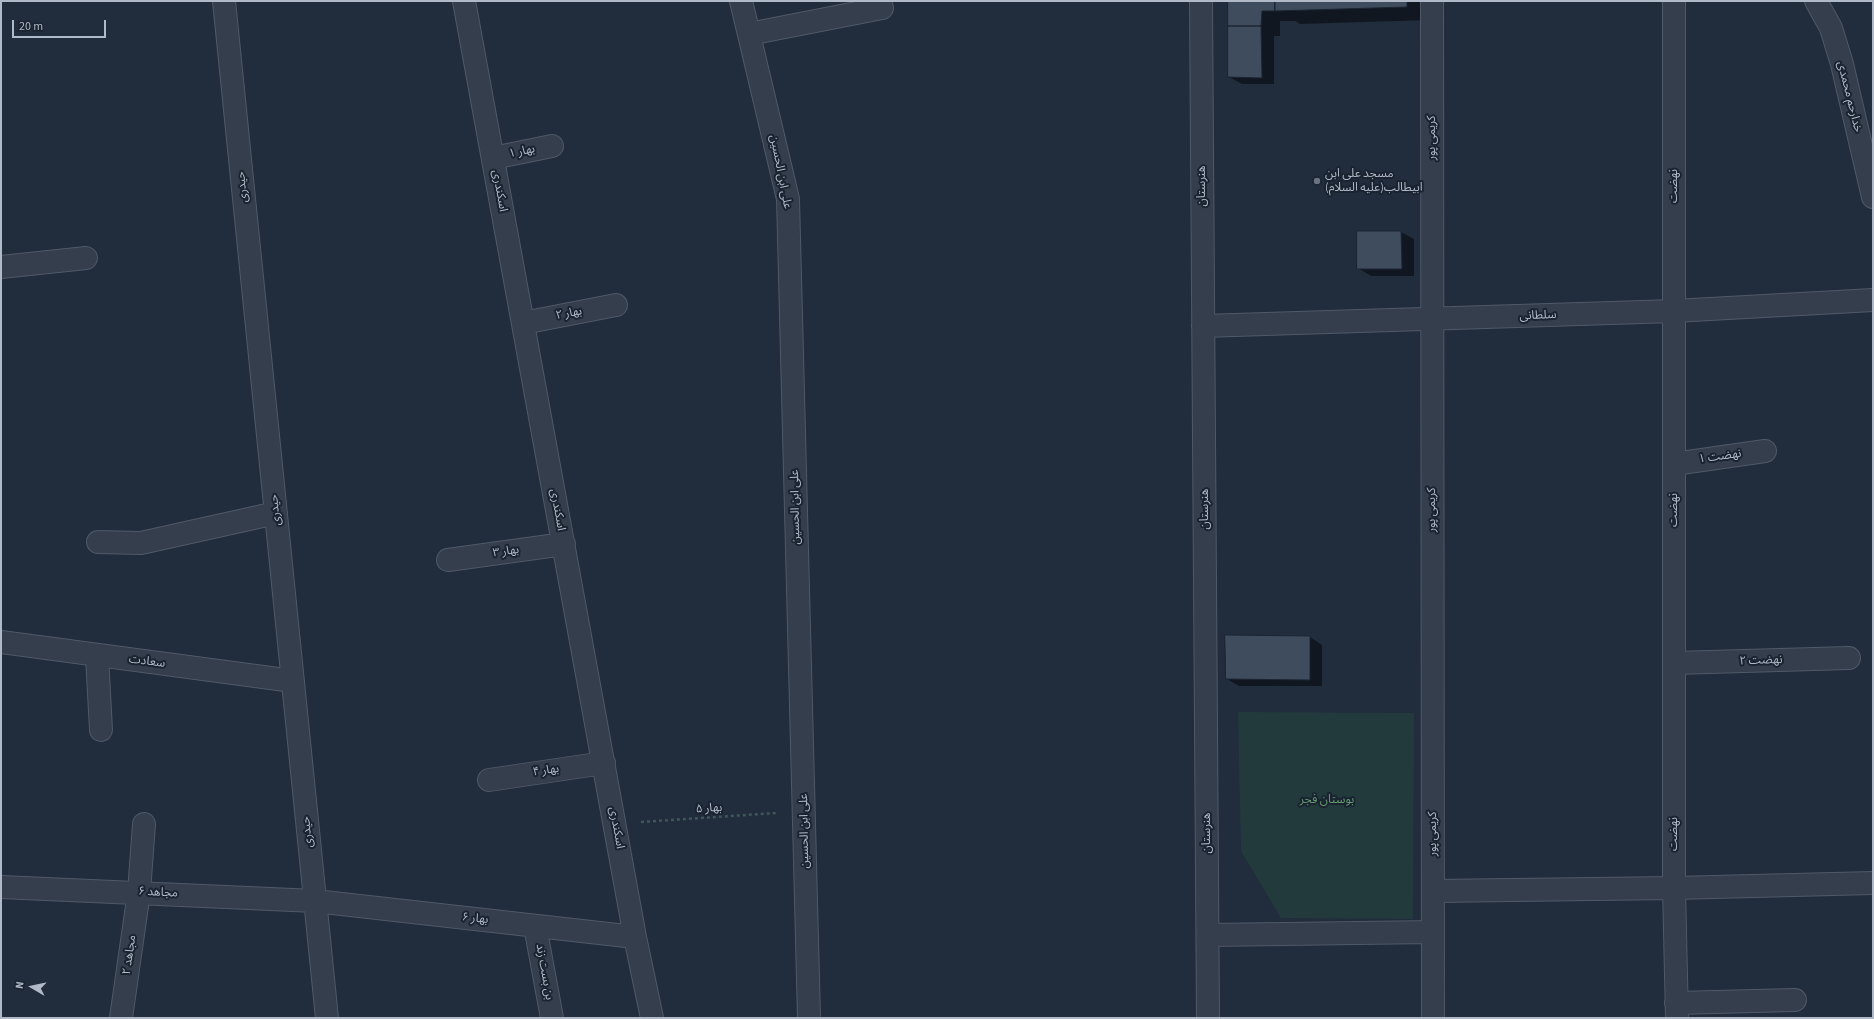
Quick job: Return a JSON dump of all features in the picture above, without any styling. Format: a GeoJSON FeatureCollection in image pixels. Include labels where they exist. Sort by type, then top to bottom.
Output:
{"type":"FeatureCollection","features":[{"type":"Feature","properties":{"kind":"street","name":"حیدری"},"geometry":{"type":"LineString","coordinates":[[224,1],[327,1018]]}},
{"type":"Feature","properties":{"kind":"street","name":"اسکندری"},"geometry":{"type":"LineString","coordinates":[[464,1],[635,937],[652,1018]]}},
{"type":"Feature","properties":{"kind":"street","name":"علی ابن الحسین"},"geometry":{"type":"LineString","coordinates":[[741,1],[788,199],[809,1018]]}},
{"type":"Feature","properties":{"kind":"street","name":"هنرستان"},"geometry":{"type":"LineString","coordinates":[[1201,1],[1208,1018]]}},
{"type":"Feature","properties":{"kind":"street","name":"کریمی پور"},"geometry":{"type":"LineString","coordinates":[[1432,1],[1433,1018]]}},
{"type":"Feature","properties":{"kind":"street","name":"نهضت"},"geometry":{"type":"LineString","coordinates":[[1674,1],[1674,888],[1676,1010]]}},
{"type":"Feature","properties":{"kind":"street","name":"خدارحم محمدی"},"geometry":{"type":"LineString","coordinates":[[1816,1],[1831,28],[1842,64],[1873,197]]}},
{"type":"Feature","properties":{"kind":"street"},"geometry":{"type":"LineString","coordinates":[[749,34],[882,8]]}},
{"type":"Feature","properties":{"kind":"street","name":"بهار ۱"},"geometry":{"type":"LineString","coordinates":[[493,158],[552,146]]}},
{"type":"Feature","properties":{"kind":"street"},"geometry":{"type":"LineString","coordinates":[[1,267],[86,258]]}},
{"type":"Feature","properties":{"kind":"street","name":"سلطانی"},"geometry":{"type":"LineString","coordinates":[[1203,326],[1432,320],[1674,311],[1873,300]]}},
{"type":"Feature","properties":{"kind":"street","name":"بهار ۲"},"geometry":{"type":"LineString","coordinates":[[523,323],[616,305]]}},
{"type":"Feature","properties":{"kind":"street","name":"نهضت ۱"},"geometry":{"type":"LineString","coordinates":[[1674,464],[1765,451]]}},
{"type":"Feature","properties":{"kind":"street"},"geometry":{"type":"LineString","coordinates":[[98,542],[141,543],[276,513]]}},
{"type":"Feature","properties":{"kind":"street","name":"بهار ۳"},"geometry":{"type":"LineString","coordinates":[[448,560],[564,544]]}},
{"type":"Feature","properties":{"kind":"street","name":"سعادت"},"geometry":{"type":"LineString","coordinates":[[1,642],[293,681]]}},
{"type":"Feature","properties":{"kind":"street"},"geometry":{"type":"LineString","coordinates":[[97,656],[101,730]]}},
{"type":"Feature","properties":{"kind":"street","name":"نهضت ۲"},"geometry":{"type":"LineString","coordinates":[[1674,663],[1848,658]]}},
{"type":"Feature","properties":{"kind":"street","name":"بهار ۴"},"geometry":{"type":"LineString","coordinates":[[489,780],[604,763]]}},
{"type":"Feature","properties":{"kind":"street","name":"مجاهد ۲"},"geometry":{"type":"LineString","coordinates":[[121,1018],[139,892],[144,824]]}},
{"type":"Feature","properties":{"kind":"street"},"geometry":{"type":"LineString","coordinates":[[1433,891],[1674,888],[1873,883]]}},
{"type":"Feature","properties":{"kind":"street","name":"مجاهد ۶"},"geometry":{"type":"LineString","coordinates":[[1,887],[315,901]]}},
{"type":"Feature","properties":{"kind":"street","name":"بهار ۶"},"geometry":{"type":"LineString","coordinates":[[315,901],[635,937]]}},
{"type":"Feature","properties":{"kind":"street","name":"بن بست زند"},"geometry":{"type":"LineString","coordinates":[[535,926],[552,1018]]}},
{"type":"Feature","properties":{"kind":"street"},"geometry":{"type":"LineString","coordinates":[[1208,935],[1433,932]]}},
{"type":"Feature","properties":{"kind":"street"},"geometry":{"type":"LineString","coordinates":[[1676,1010],[1795,1000]]}},
{"type":"Feature","properties":{"kind":"path","name":"بهار ۵"},"geometry":{"type":"LineString","coordinates":[[615,824],[804,812]]}},
{"type":"Feature","properties":{"kind":"green space","name":"بوستان فجر"},"geometry":{"type":"Polygon","coordinates":[[[1238,712],[1414,713],[1413,919],[1281,918],[1241,851],[1238,712]]]}},
{"type":"Feature","properties":{"kind":"building"},"geometry":{"type":"Polygon","coordinates":[[[1228,1],[1275,1],[1275,11],[1262,11],[1261,26],[1228,26],[1228,1]]]}},
{"type":"Feature","properties":{"kind":"building"},"geometry":{"type":"Polygon","coordinates":[[[1275,1],[1407,1],[1407,7],[1275,11],[1275,1]]]}},
{"type":"Feature","properties":{"kind":"building"},"geometry":{"type":"Polygon","coordinates":[[[1228,26],[1261,26],[1262,78],[1228,77],[1228,26]]]}},
{"type":"Feature","properties":{"kind":"building"},"geometry":{"type":"Polygon","coordinates":[[[1357,231],[1401,231],[1402,269],[1357,269],[1357,231]]]}},
{"type":"Feature","properties":{"kind":"building"},"geometry":{"type":"Polygon","coordinates":[[[1225,635],[1310,636],[1310,680],[1226,679],[1225,635]]]}},
{"type":"Feature","properties":{"kind":"place","name":"مسجد علی ابن ابیطالب(علیه السلام)"},"geometry":{"type":"Point","coordinates":[1317,181]}}]}
